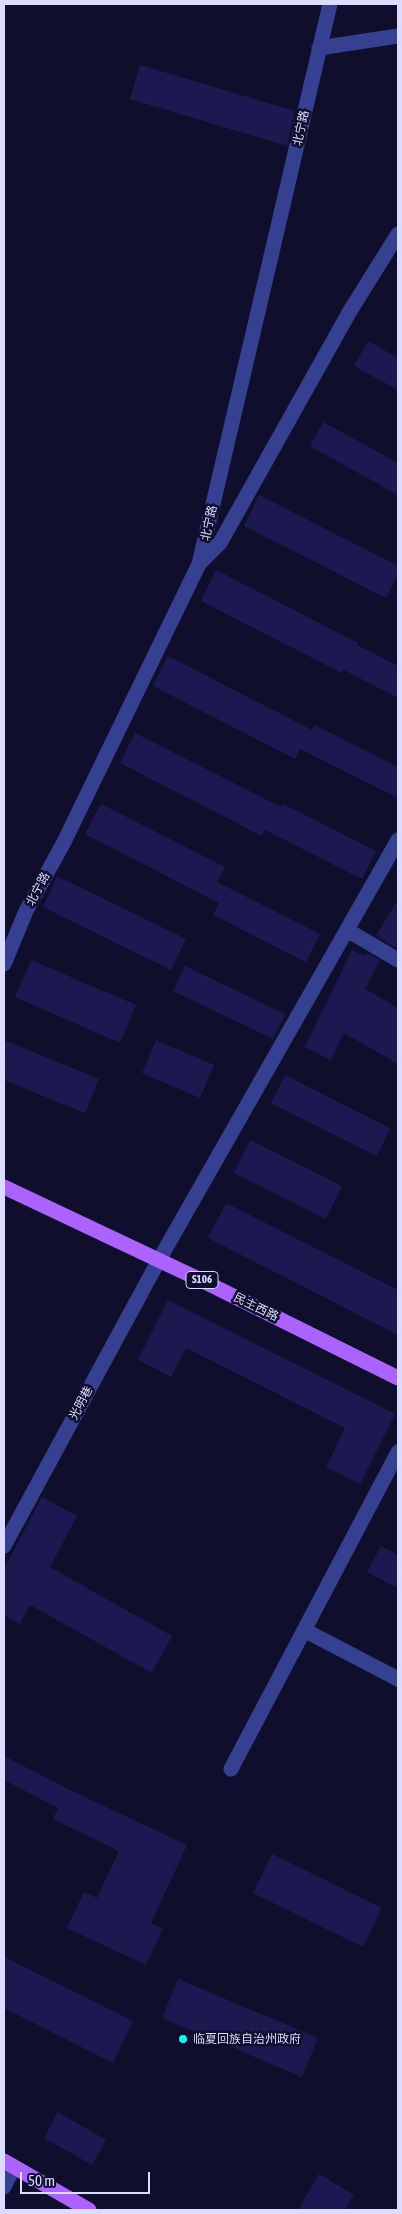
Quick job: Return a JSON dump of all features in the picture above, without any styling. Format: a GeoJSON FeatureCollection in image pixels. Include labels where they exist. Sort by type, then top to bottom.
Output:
{"type":"FeatureCollection","features":[{"type":"Feature","properties":{"kind":"main road","name":"民主西路"},"geometry":{"type":"LineString","coordinates":[[4,1187],[159,1260],[398,1378]]}},
{"type":"Feature","properties":{"kind":"main road"},"geometry":{"type":"LineString","coordinates":[[9,2164],[89,2210]]}},
{"type":"Feature","properties":{"kind":"street","name":"北宁路"},"geometry":{"type":"LineString","coordinates":[[4,964],[26,911],[64,842],[199,564],[330,4]]}},
{"type":"Feature","properties":{"kind":"street"},"geometry":{"type":"LineString","coordinates":[[319,48],[398,36]]}},
{"type":"Feature","properties":{"kind":"street"},"geometry":{"type":"LineString","coordinates":[[199,564],[220,543],[350,311],[398,234]]}},
{"type":"Feature","properties":{"kind":"street","name":"光明巷"},"geometry":{"type":"LineString","coordinates":[[4,1546],[159,1260],[398,840]]}},
{"type":"Feature","properties":{"kind":"street"},"geometry":{"type":"LineString","coordinates":[[347,930],[398,960]]}},
{"type":"Feature","properties":{"kind":"street"},"geometry":{"type":"LineString","coordinates":[[231,1768],[398,1452]]}},
{"type":"Feature","properties":{"kind":"street"},"geometry":{"type":"LineString","coordinates":[[304,1630],[398,1679]]}},
{"type":"Feature","properties":{"kind":"street"},"geometry":{"type":"LineString","coordinates":[[4,2187],[9,2164]]}},
{"type":"Feature","properties":{"kind":"building"},"geometry":{"type":"Polygon","coordinates":[[[140,65],[295,111],[287,146],[130,99],[140,65]]]}},
{"type":"Feature","properties":{"kind":"building"},"geometry":{"type":"Polygon","coordinates":[[[368,341],[398,358],[398,390],[354,366],[368,341]]]}},
{"type":"Feature","properties":{"kind":"building"},"geometry":{"type":"Polygon","coordinates":[[[323,422],[398,463],[398,495],[310,446],[323,422]]]}},
{"type":"Feature","properties":{"kind":"building"},"geometry":{"type":"Polygon","coordinates":[[[259,495],[398,566],[398,574],[386,598],[244,526],[259,495]]]}},
{"type":"Feature","properties":{"kind":"building"},"geometry":{"type":"Polygon","coordinates":[[[216,570],[358,643],[357,645],[398,666],[398,698],[344,670],[342,673],[201,601],[216,570]]]}},
{"type":"Feature","properties":{"kind":"building"},"geometry":{"type":"Polygon","coordinates":[[[168,656],[312,730],[315,725],[398,767],[398,798],[300,749],[295,759],[153,686],[168,656]]]}},
{"type":"Feature","properties":{"kind":"building"},"geometry":{"type":"Polygon","coordinates":[[[135,733],[281,807],[283,804],[376,851],[362,879],[265,830],[262,836],[120,763],[135,733]]]}},
{"type":"Feature","properties":{"kind":"building"},"geometry":{"type":"Polygon","coordinates":[[[101,804],[225,867],[217,882],[320,934],[306,962],[213,915],[219,903],[85,834],[101,804]]]}},
{"type":"Feature","properties":{"kind":"building"},"geometry":{"type":"Polygon","coordinates":[[[57,876],[186,939],[171,970],[43,907],[57,876]]]}},
{"type":"Feature","properties":{"kind":"building"},"geometry":{"type":"Polygon","coordinates":[[[398,899],[398,949],[376,936],[398,899]]]}},
{"type":"Feature","properties":{"kind":"building"},"geometry":{"type":"Polygon","coordinates":[[[352,950],[365,956],[367,953],[380,960],[365,989],[398,1008],[398,1064],[344,1033],[331,1060],[305,1047],[352,950]]]}},
{"type":"Feature","properties":{"kind":"building"},"geometry":{"type":"Polygon","coordinates":[[[31,960],[136,1005],[120,1043],[15,997],[31,960]]]}},
{"type":"Feature","properties":{"kind":"building"},"geometry":{"type":"Polygon","coordinates":[[[185,966],[285,1014],[273,1039],[173,991],[185,966]]]}},
{"type":"Feature","properties":{"kind":"building"},"geometry":{"type":"Polygon","coordinates":[[[4,1040],[99,1079],[85,1113],[4,1080],[4,1040]]]}},
{"type":"Feature","properties":{"kind":"building"},"geometry":{"type":"Polygon","coordinates":[[[156,1040],[214,1065],[200,1098],[142,1073],[156,1040]]]}},
{"type":"Feature","properties":{"kind":"building"},"geometry":{"type":"Polygon","coordinates":[[[285,1075],[390,1128],[377,1156],[271,1103],[285,1075]]]}},
{"type":"Feature","properties":{"kind":"building"},"geometry":{"type":"Polygon","coordinates":[[[250,1140],[342,1186],[326,1219],[234,1173],[250,1140]]]}},
{"type":"Feature","properties":{"kind":"building"},"geometry":{"type":"Polygon","coordinates":[[[226,1203],[398,1290],[398,1335],[208,1238],[226,1203]]]}},
{"type":"Feature","properties":{"kind":"building"},"geometry":{"type":"Polygon","coordinates":[[[168,1300],[395,1414],[360,1484],[326,1467],[345,1428],[186,1348],[171,1377],[138,1360],[168,1300]]]}},
{"type":"Feature","properties":{"kind":"building"},"geometry":{"type":"Polygon","coordinates":[[[42,1497],[77,1516],[50,1567],[172,1636],[152,1673],[30,1605],[20,1624],[4,1615],[4,1569],[42,1497]]]}},
{"type":"Feature","properties":{"kind":"building"},"geometry":{"type":"Polygon","coordinates":[[[381,1546],[398,1555],[398,1588],[367,1572],[381,1546]]]}},
{"type":"Feature","properties":{"kind":"building"},"geometry":{"type":"Polygon","coordinates":[[[4,1756],[68,1789],[187,1845],[151,1923],[163,1929],[146,1965],[67,1928],[84,1892],[97,1898],[119,1851],[53,1819],[58,1808],[4,1780],[4,1756]]]}},
{"type":"Feature","properties":{"kind":"building"},"geometry":{"type":"Polygon","coordinates":[[[272,1854],[382,1908],[363,1947],[253,1893],[272,1854]]]}},
{"type":"Feature","properties":{"kind":"building"},"geometry":{"type":"Polygon","coordinates":[[[4,1957],[133,2021],[113,2063],[4,2008],[4,1957]]]}},
{"type":"Feature","properties":{"kind":"building"},"geometry":{"type":"Polygon","coordinates":[[[178,1979],[318,2038],[302,2077],[162,2018],[178,1979]]]}},
{"type":"Feature","properties":{"kind":"building"},"geometry":{"type":"Polygon","coordinates":[[[58,2112],[106,2140],[92,2165],[44,2138],[58,2112]]]}},
{"type":"Feature","properties":{"kind":"building"},"geometry":{"type":"Polygon","coordinates":[[[319,2174],[354,2195],[345,2210],[298,2210],[319,2174]]]}},
{"type":"Feature","properties":{"kind":"place","name":"临夏回族自治州政府"},"geometry":{"type":"Point","coordinates":[183,2039]}}]}
